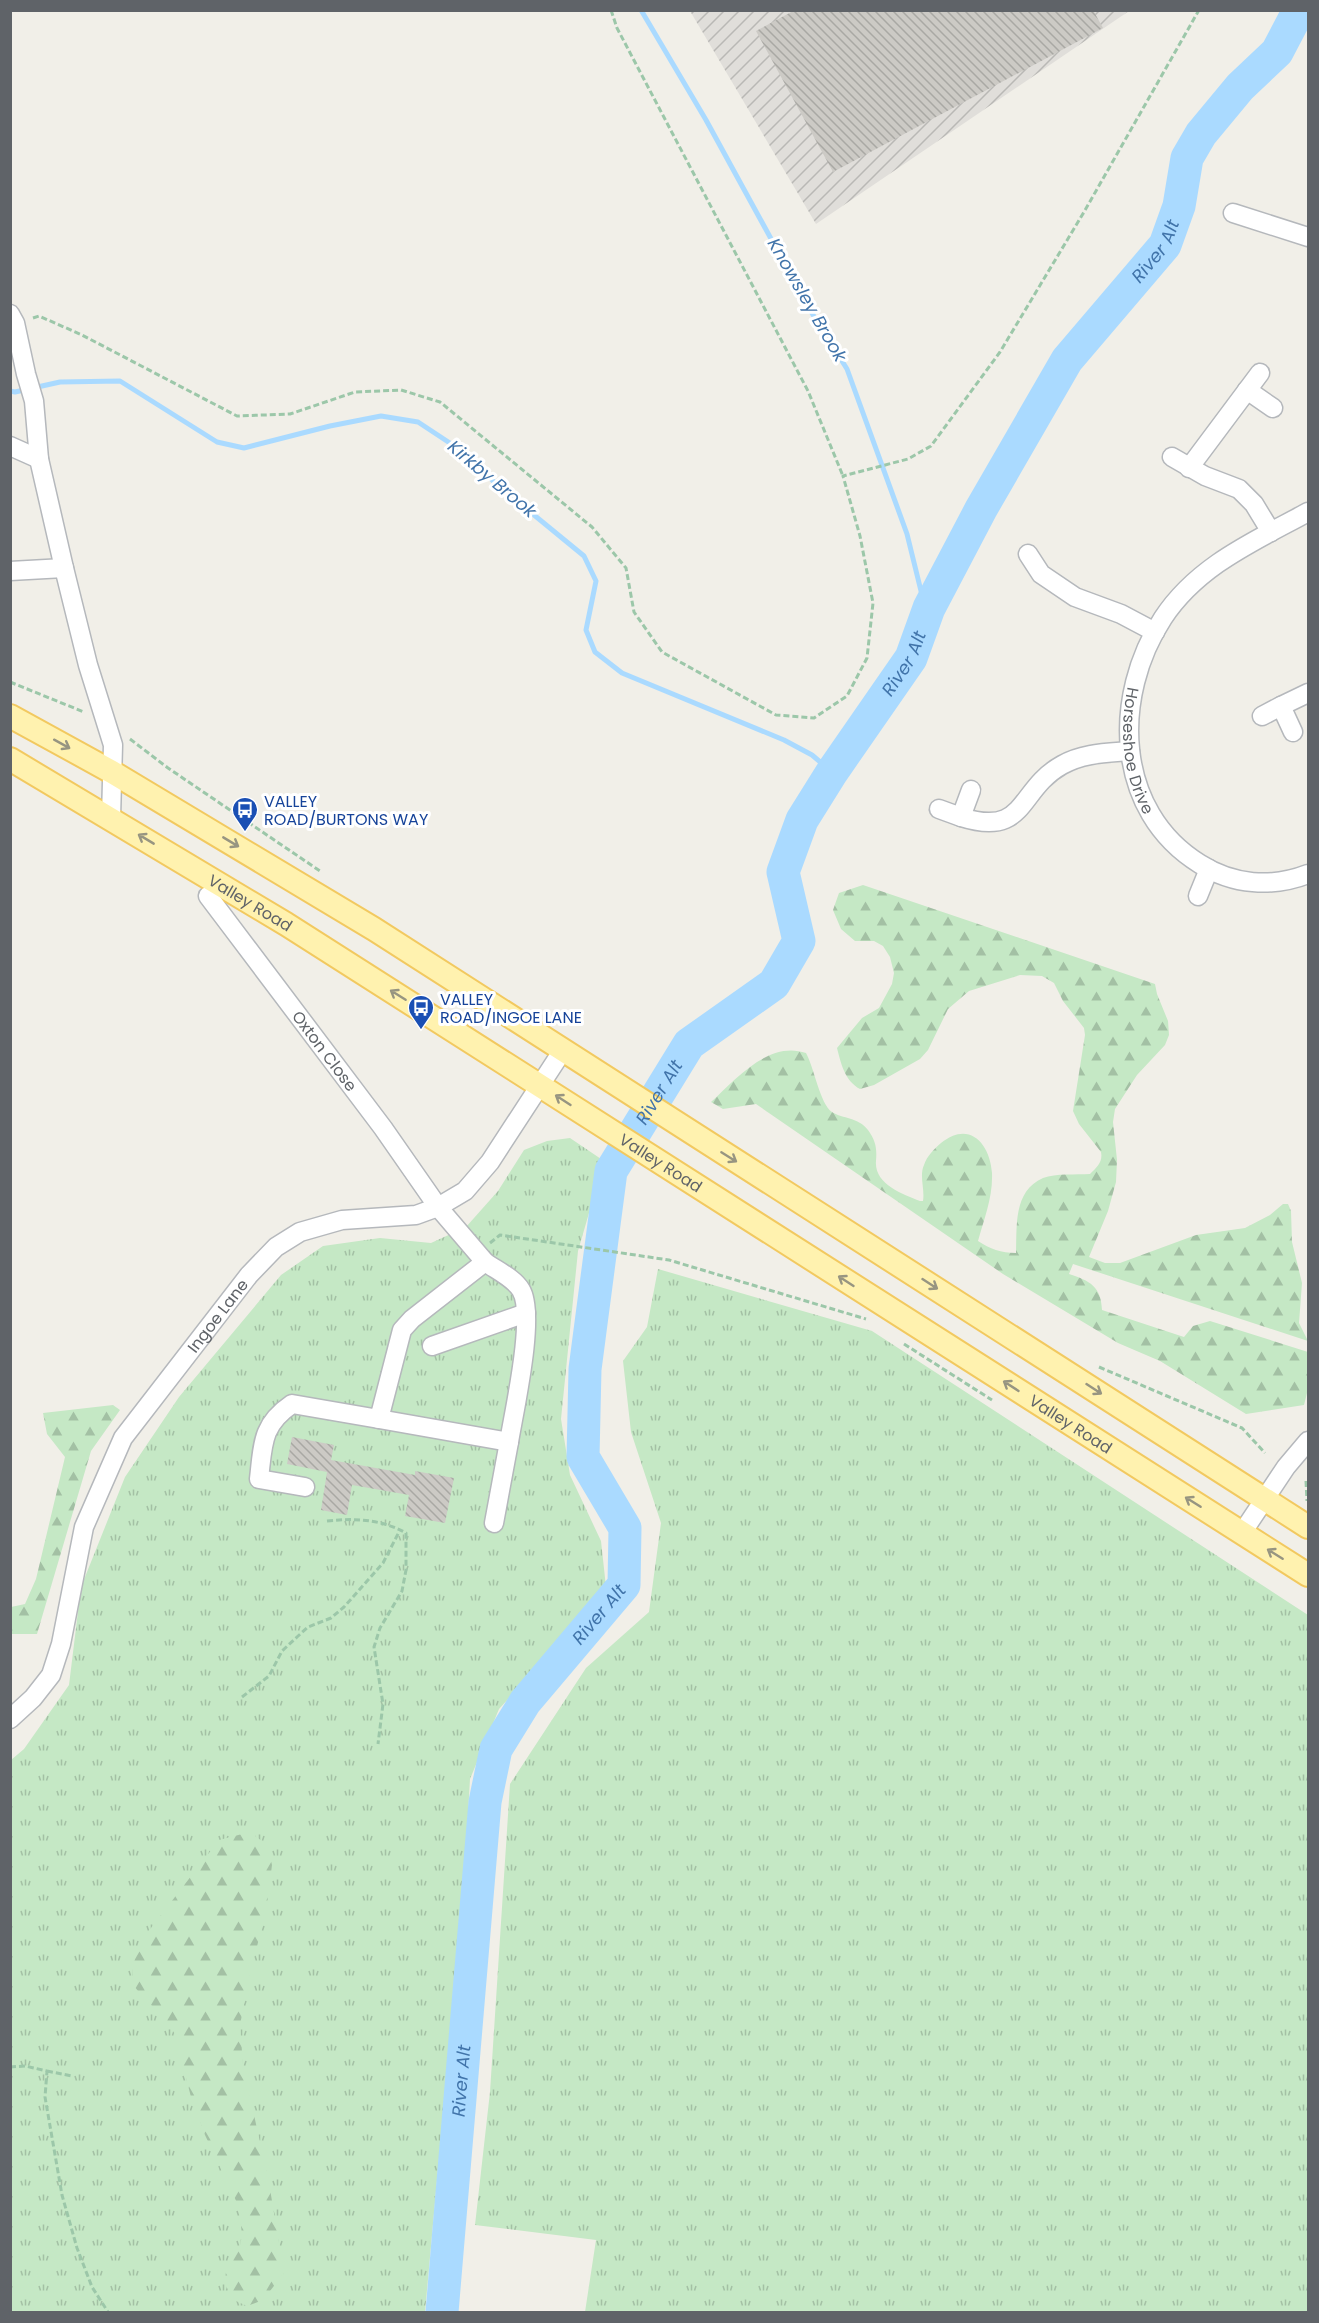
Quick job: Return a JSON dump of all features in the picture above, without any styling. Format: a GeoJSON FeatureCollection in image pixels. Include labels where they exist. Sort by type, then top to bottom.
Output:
{"type":"FeatureCollection","features":[{"type":"Feature","properties":{"kind":"main road"},"geometry":{"type":"LineString","coordinates":[[10,716],[112,772],[375,929],[1308,1527]]}},
{"type":"Feature","properties":{"kind":"main road","name":"Valley Road"},"geometry":{"type":"LineString","coordinates":[[10,759],[286,924],[1308,1575]]}},
{"type":"Feature","properties":{"kind":"street"},"geometry":{"type":"LineString","coordinates":[[1233,213],[1308,237]]}},
{"type":"Feature","properties":{"kind":"street"},"geometry":{"type":"LineString","coordinates":[[13,318],[34,401],[39,459],[64,568],[88,665],[113,745],[111,818]]}},
{"type":"Feature","properties":{"kind":"street"},"geometry":{"type":"LineString","coordinates":[[1189,468],[1260,373]]}},
{"type":"Feature","properties":{"kind":"street"},"geometry":{"type":"LineString","coordinates":[[1247,390],[1273,408]]}},
{"type":"Feature","properties":{"kind":"street"},"geometry":{"type":"LineString","coordinates":[[10,446],[39,459]]}},
{"type":"Feature","properties":{"kind":"street"},"geometry":{"type":"LineString","coordinates":[[1172,457],[1189,468],[1239,489],[1254,504],[1271,532]]}},
{"type":"Feature","properties":{"kind":"street","name":"Horseshoe Drive"},"geometry":{"type":"LineString","coordinates":[[1308,512],[1230,555],[1202,574],[1172,606],[1155,632],[1138,672],[1131,701],[1129,734],[1130,751],[1139,793],[1158,826],[1181,850],[1209,869],[1245,882],[1286,881],[1308,874]]}},
{"type":"Feature","properties":{"kind":"street"},"geometry":{"type":"LineString","coordinates":[[1028,554],[1041,574],[1075,597],[1121,614],[1155,632]]}},
{"type":"Feature","properties":{"kind":"street"},"geometry":{"type":"LineString","coordinates":[[10,571],[64,568]]}},
{"type":"Feature","properties":{"kind":"street"},"geometry":{"type":"LineString","coordinates":[[1262,716],[1308,693]]}},
{"type":"Feature","properties":{"kind":"street"},"geometry":{"type":"LineString","coordinates":[[1281,706],[1293,732]]}},
{"type":"Feature","properties":{"kind":"street"},"geometry":{"type":"LineString","coordinates":[[939,809],[986,824],[1004,820],[1023,805],[1043,779],[1062,765],[1089,755],[1130,751]]}},
{"type":"Feature","properties":{"kind":"street"},"geometry":{"type":"LineString","coordinates":[[961,817],[971,790]]}},
{"type":"Feature","properties":{"kind":"street"},"geometry":{"type":"LineString","coordinates":[[1198,896],[1209,869]]}},
{"type":"Feature","properties":{"kind":"street","name":"Oxton Close"},"geometry":{"type":"LineString","coordinates":[[208,896],[383,1128],[438,1207],[481,1257],[521,1289],[526,1313]]}},
{"type":"Feature","properties":{"kind":"street","name":"Ingoe Lane"},"geometry":{"type":"LineString","coordinates":[[10,1719],[33,1698],[51,1675],[62,1644],[84,1527],[123,1438],[249,1275],[276,1247],[300,1232],[342,1220],[416,1215],[438,1207],[465,1191],[490,1162],[563,1050]]}},
{"type":"Feature","properties":{"kind":"street"},"geometry":{"type":"LineString","coordinates":[[380,1419],[402,1330],[481,1257]]}},
{"type":"Feature","properties":{"kind":"street"},"geometry":{"type":"LineString","coordinates":[[432,1346],[526,1313],[522,1358],[494,1523]]}},
{"type":"Feature","properties":{"kind":"street"},"geometry":{"type":"LineString","coordinates":[[306,1487],[258,1479],[264,1437],[270,1424],[281,1411],[292,1404],[509,1442]]}},
{"type":"Feature","properties":{"kind":"street"},"geometry":{"type":"LineString","coordinates":[[1242,1533],[1286,1467],[1307,1444]]}},
{"type":"Feature","properties":{"kind":"path"},"geometry":{"type":"LineString","coordinates":[[13,318],[39,316],[82,335],[237,416],[291,414],[356,392],[400,390],[440,402],[592,527],[626,568],[634,612],[663,652],[776,716],[814,718],[847,696],[867,658],[873,603],[860,536],[843,476],[808,391],[616,28],[611,10]]}},
{"type":"Feature","properties":{"kind":"path"},"geometry":{"type":"LineString","coordinates":[[843,476],[908,459],[931,447],[1000,352],[1084,212],[1199,10]]}},
{"type":"Feature","properties":{"kind":"path"},"geometry":{"type":"LineString","coordinates":[[10,682],[106,721],[168,768],[320,871]]}},
{"type":"Feature","properties":{"kind":"path"},"geometry":{"type":"LineString","coordinates":[[481,1257],[500,1235],[669,1260],[874,1321]]}},
{"type":"Feature","properties":{"kind":"path"},"geometry":{"type":"LineString","coordinates":[[898,1340],[996,1402]]}},
{"type":"Feature","properties":{"kind":"path"},"geometry":{"type":"LineString","coordinates":[[1096,1366],[1242,1428],[1265,1453]]}},
{"type":"Feature","properties":{"kind":"path"},"geometry":{"type":"LineString","coordinates":[[1306,1481],[1308,1503]]}},
{"type":"Feature","properties":{"kind":"path"},"geometry":{"type":"LineString","coordinates":[[327,1521],[349,1519],[390,1524],[406,1533],[406,1570],[402,1591],[380,1628],[374,1647],[383,1704],[378,1744]]}},
{"type":"Feature","properties":{"kind":"path"},"geometry":{"type":"LineString","coordinates":[[242,1697],[269,1676],[282,1651],[308,1627],[331,1618],[351,1600],[383,1563],[399,1532]]}},
{"type":"Feature","properties":{"kind":"path"},"geometry":{"type":"LineString","coordinates":[[10,2067],[25,2066],[72,2076]]}},
{"type":"Feature","properties":{"kind":"path"},"geometry":{"type":"LineString","coordinates":[[47,2071],[45,2097],[62,2195],[77,2248],[92,2287],[108,2313]]}},
{"type":"Feature","properties":{"kind":"shaded area"},"geometry":{"type":"Polygon","coordinates":[[[690,11],[1129,11],[816,224],[690,11]]]}},
{"type":"Feature","properties":{"kind":"green space"},"geometry":{"type":"Polygon","coordinates":[[[863,885],[1155,984],[1168,1021],[1169,1035],[1165,1045],[1137,1075],[1115,1109],[1113,1122],[1117,1160],[1116,1182],[1108,1211],[1089,1257],[1105,1263],[1120,1263],[1196,1235],[1245,1228],[1270,1215],[1283,1204],[1288,1204],[1291,1211],[1292,1242],[1302,1283],[1299,1323],[1308,1341],[1073,1264],[1069,1274],[1083,1279],[1097,1290],[1102,1310],[1184,1337],[1193,1326],[1210,1321],[1308,1352],[1308,1389],[1304,1405],[1246,1414],[1160,1361],[1118,1343],[1003,1274],[756,1104],[723,1109],[711,1102],[742,1073],[766,1057],[792,1050],[806,1053],[828,1108],[836,1114],[860,1123],[871,1134],[875,1145],[877,1169],[884,1182],[920,1201],[923,1201],[923,1169],[933,1150],[951,1136],[969,1134],[982,1144],[987,1152],[992,1173],[990,1199],[978,1241],[1005,1252],[1016,1253],[1019,1211],[1026,1192],[1033,1184],[1054,1175],[1090,1174],[1099,1164],[1101,1152],[1079,1124],[1073,1111],[1085,1035],[1084,1028],[1063,1001],[1054,983],[1042,976],[1020,975],[969,991],[948,1009],[928,1050],[920,1059],[874,1085],[860,1089],[847,1077],[837,1048],[862,1018],[879,1008],[892,984],[894,973],[890,957],[883,946],[874,941],[855,941],[841,929],[833,910],[839,893],[863,885]]]}},
{"type":"Feature","properties":{"kind":"green space"},"geometry":{"type":"Polygon","coordinates":[[[570,1138],[604,1161],[578,1251],[561,1419],[570,1475],[601,1541],[606,1587],[566,1636],[499,1709],[470,1779],[464,1883],[425,2312],[11,2312],[11,1760],[24,1749],[69,1685],[81,1587],[125,1477],[179,1397],[281,1275],[323,1246],[380,1238],[431,1243],[466,1227],[498,1191],[524,1150],[547,1141],[570,1138]]]}},
{"type":"Feature","properties":{"kind":"green space"},"geometry":{"type":"Polygon","coordinates":[[[658,1269],[872,1331],[1308,1615],[1308,2312],[585,2312],[596,2240],[475,2225],[490,2092],[510,1784],[586,1668],[649,1612],[661,1523],[631,1432],[623,1361],[647,1327],[658,1269]]]}},
{"type":"Feature","properties":{"kind":"green space"},"geometry":{"type":"Polygon","coordinates":[[[113,1405],[120,1410],[91,1451],[37,1634],[11,1634],[11,1607],[25,1604],[36,1579],[65,1457],[47,1434],[43,1413],[113,1405]]]}},
{"type":"Feature","properties":{"kind":"green space"},"geometry":{"type":"Polygon","coordinates":[[[250,1832],[267,1845],[272,1865],[266,1912],[250,1973],[240,2025],[243,2065],[269,2183],[284,2273],[263,2300],[247,2306],[236,2301],[227,2288],[225,2279],[227,2265],[240,2246],[242,2235],[239,2207],[205,2135],[192,2101],[175,2034],[159,2011],[147,2002],[134,1986],[132,1966],[144,1937],[219,1840],[250,1832]]]}},
{"type":"Feature","properties":{"kind":"building"},"geometry":{"type":"Polygon","coordinates":[[[795,10],[1093,10],[1103,28],[833,172],[756,31],[795,10]]]}},
{"type":"Feature","properties":{"kind":"building"},"geometry":{"type":"Polygon","coordinates":[[[292,1437],[334,1445],[331,1460],[415,1475],[415,1471],[454,1478],[445,1523],[405,1516],[409,1495],[352,1485],[347,1515],[321,1510],[327,1472],[287,1464],[292,1437]]]}},
{"type":"Feature","properties":{"kind":"waterway","name":"Knowsley Brook"},"geometry":{"type":"LineString","coordinates":[[641,10],[706,120],[810,310],[847,369],[907,534],[921,591],[929,608]]}},
{"type":"Feature","properties":{"kind":"waterway","name":"River Alt"},"geometry":{"type":"LineString","coordinates":[[442,2312],[485,1802],[496,1749],[525,1702],[624,1585],[625,1528],[583,1457],[585,1369],[611,1171],[689,1044],[774,984],[799,941],[783,872],[802,820],[832,772],[911,658],[929,608],[981,509],[1067,360],[1165,245],[1179,206],[1187,158],[1201,134],[1240,87],[1277,52],[1299,10]]}},
{"type":"Feature","properties":{"kind":"waterway","name":"Kirkby Brook"},"geometry":{"type":"LineString","coordinates":[[10,391],[15,392],[60,382],[120,381],[217,442],[244,448],[330,426],[381,416],[418,422],[468,455],[495,483],[584,556],[596,581],[586,630],[595,652],[622,673],[784,740],[812,755],[832,772]]}},
{"type":"Feature","properties":{"kind":"place","name":"VALLEY ROAD/BURTONS WAY"},"geometry":{"type":"Point","coordinates":[245,833]}},
{"type":"Feature","properties":{"kind":"place","name":"VALLEY ROAD/INGOE LANE"},"geometry":{"type":"Point","coordinates":[421,1031]}}]}
